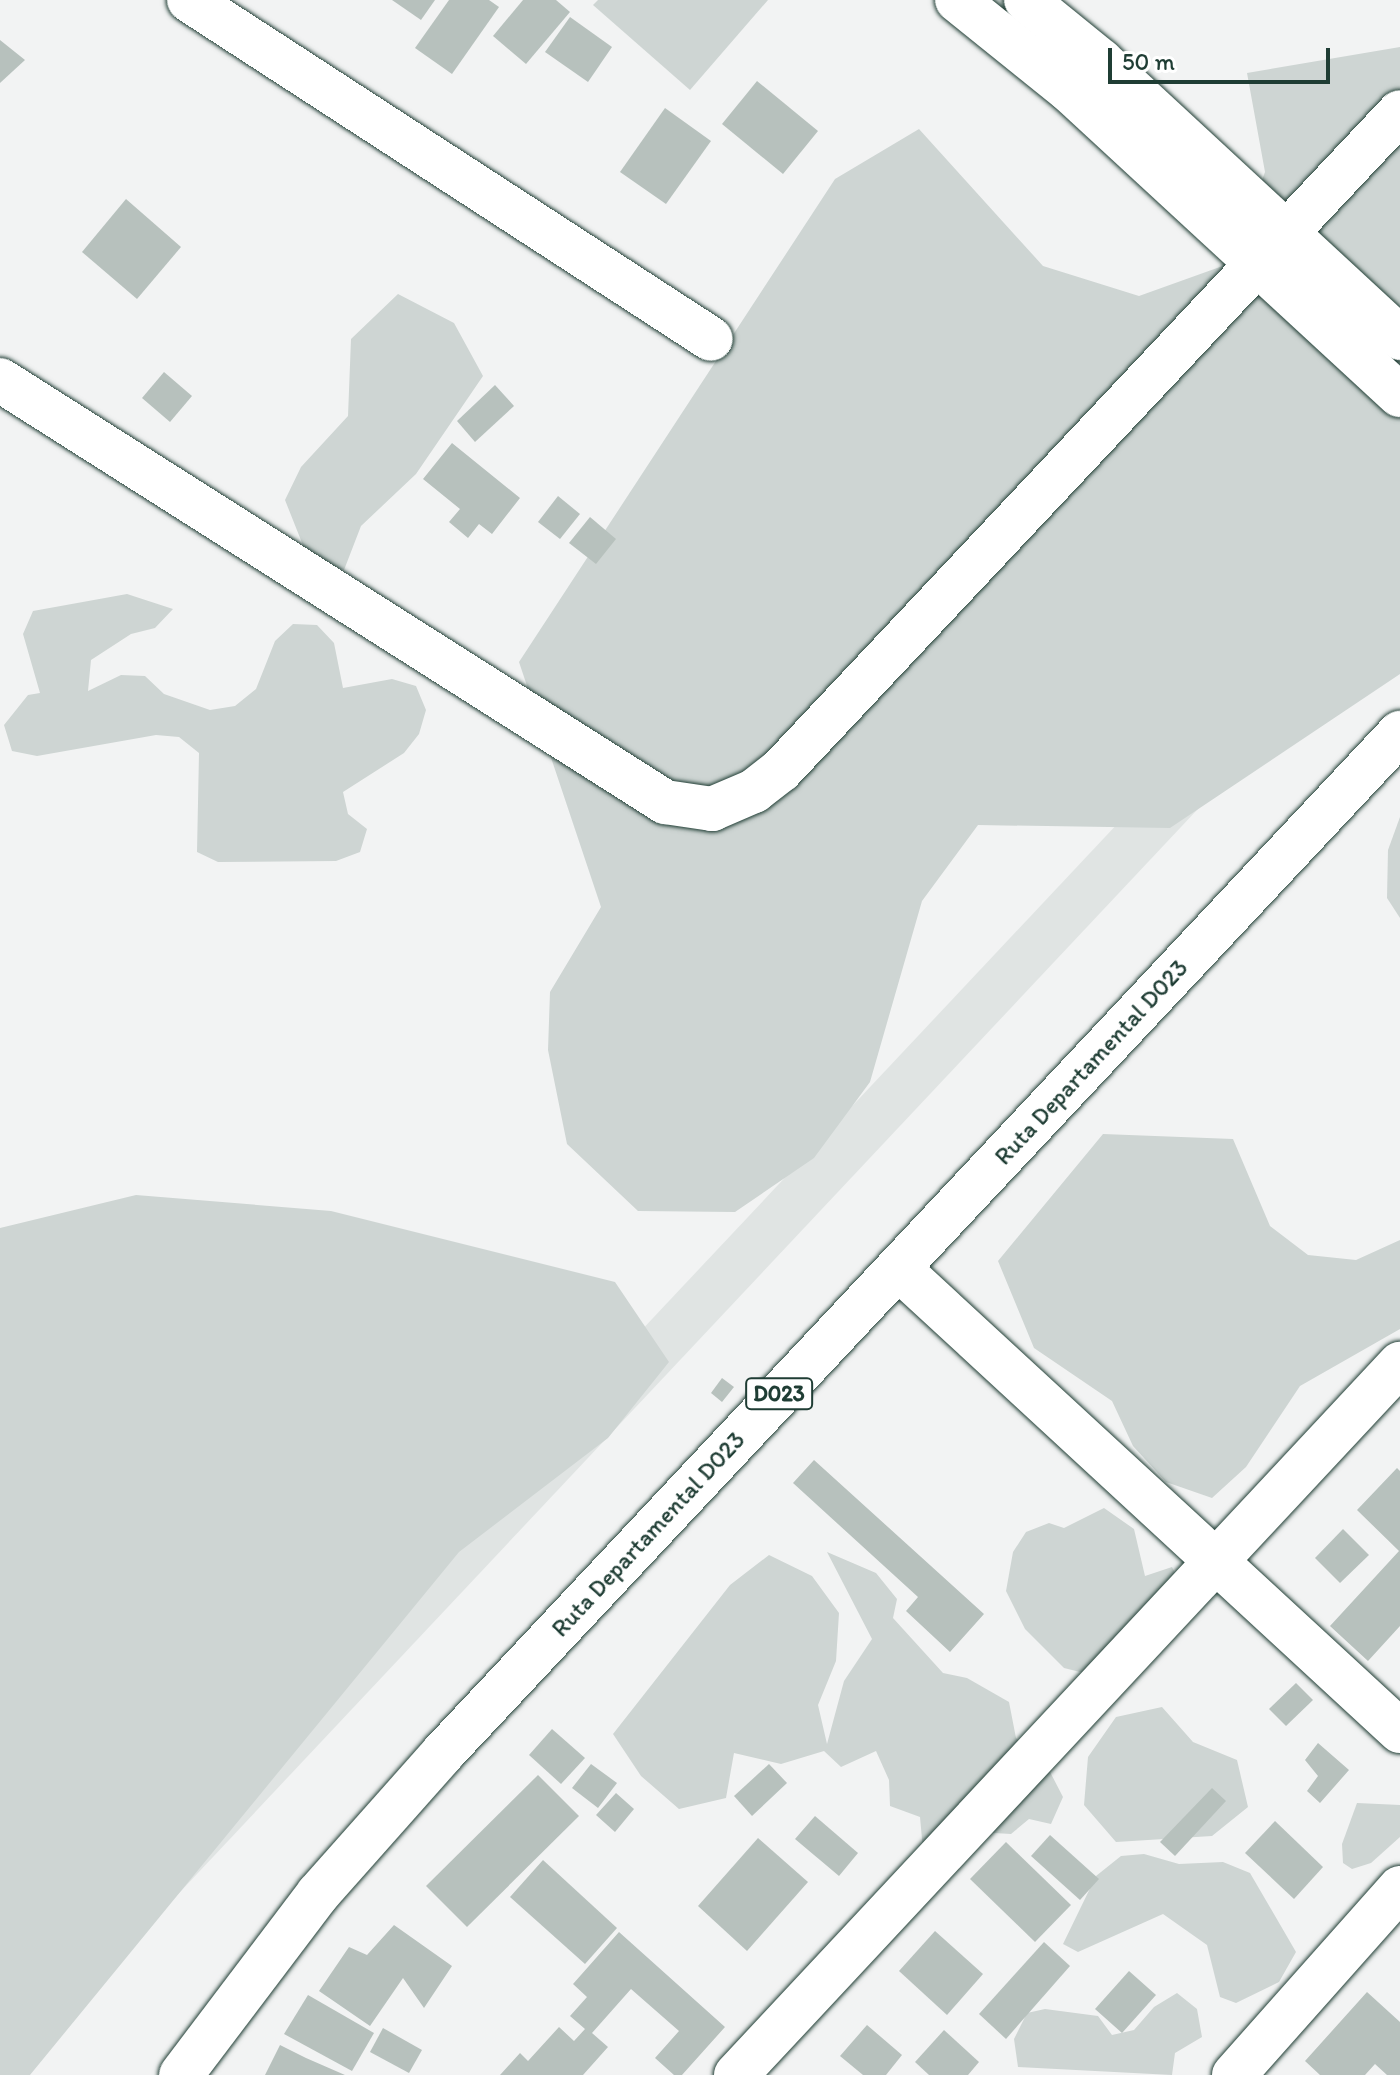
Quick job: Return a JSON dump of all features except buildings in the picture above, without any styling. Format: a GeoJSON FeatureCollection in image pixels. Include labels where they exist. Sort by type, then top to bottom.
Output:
{"type":"FeatureCollection","features":[{"type":"Feature","properties":{"kind":"street"},"geometry":{"type":"LineString","coordinates":[[189,0],[711,339]]}},
{"type":"Feature","properties":{"kind":"street"},"geometry":{"type":"LineString","coordinates":[[957,0],[1274,250],[1400,338]]}},
{"type":"Feature","properties":{"kind":"street"},"geometry":{"type":"LineString","coordinates":[[1026,0],[1274,250],[1400,395]]}},
{"type":"Feature","properties":{"kind":"street"},"geometry":{"type":"LineString","coordinates":[[0,380],[665,802],[712,809],[754,791],[781,770],[1274,250],[1400,112]]}},
{"type":"Feature","properties":{"kind":"street","name":"Ruta Departamental D023"},"geometry":{"type":"LineString","coordinates":[[181,2075],[318,1894],[443,1753],[1400,733]]}},
{"type":"Feature","properties":{"kind":"street"},"geometry":{"type":"LineString","coordinates":[[898,1268],[1215,1557],[1400,1731]]}},
{"type":"Feature","properties":{"kind":"street"},"geometry":{"type":"LineString","coordinates":[[736,2075],[1215,1557],[1400,1364]]}},
{"type":"Feature","properties":{"kind":"street"},"geometry":{"type":"LineString","coordinates":[[1250,2070],[1400,1888]]}},
{"type":"Feature","properties":{"kind":"shaded area"},"geometry":{"type":"Polygon","coordinates":[[[598,0],[768,0],[690,90],[593,5],[598,0]]]}},
{"type":"Feature","properties":{"kind":"shaded area"},"geometry":{"type":"Polygon","coordinates":[[[976,0],[1005,0],[1250,214],[1265,172],[1247,73],[1400,47],[1400,674],[1170,828],[978,825],[922,901],[870,1082],[814,1158],[735,1212],[638,1211],[567,1144],[548,1050],[550,992],[601,907],[519,662],[835,179],[919,129],[1043,266],[1139,296],[1231,263],[976,0]]]}},
{"type":"Feature","properties":{"kind":"shaded area"},"geometry":{"type":"Polygon","coordinates":[[[398,294],[454,323],[483,376],[416,474],[361,526],[344,570],[308,558],[285,500],[301,467],[348,416],[351,339],[398,294]]]}},
{"type":"Feature","properties":{"kind":"shaded area"},"geometry":{"type":"Polygon","coordinates":[[[1400,523],[1400,594],[8,2075],[0,2075],[0,2013],[1400,523]]]}},
{"type":"Feature","properties":{"kind":"shaded area"},"geometry":{"type":"Polygon","coordinates":[[[127,594],[173,609],[155,628],[131,634],[91,660],[88,691],[121,675],[145,676],[164,694],[210,710],[235,706],[256,689],[275,641],[293,624],[317,625],[334,643],[343,688],[392,679],[416,686],[426,710],[419,734],[404,753],[343,792],[348,814],[367,829],[360,852],[336,861],[218,862],[197,852],[199,753],[179,737],[156,735],[37,756],[12,751],[4,725],[28,695],[40,693],[23,634],[33,611],[127,594]]]}},
{"type":"Feature","properties":{"kind":"shaded area"},"geometry":{"type":"Polygon","coordinates":[[[1400,817],[1400,918],[1387,898],[1388,850],[1400,817]]]}},
{"type":"Feature","properties":{"kind":"shaded area"},"geometry":{"type":"Polygon","coordinates":[[[1103,1134],[1233,1139],[1270,1226],[1308,1255],[1356,1260],[1400,1240],[1400,1329],[1300,1386],[1246,1467],[1212,1498],[1166,1482],[1133,1446],[1112,1401],[1034,1348],[998,1261],[1103,1134]]]}},
{"type":"Feature","properties":{"kind":"shaded area"},"geometry":{"type":"Polygon","coordinates":[[[136,1195],[331,1211],[615,1282],[669,1362],[608,1438],[459,1552],[30,2075],[0,2075],[0,1228],[136,1195]]]}},
{"type":"Feature","properties":{"kind":"shaded area"},"geometry":{"type":"Polygon","coordinates":[[[1104,1508],[1134,1529],[1145,1576],[1172,1567],[1176,1575],[1096,1676],[1064,1668],[1025,1629],[1006,1591],[1013,1552],[1026,1532],[1049,1523],[1064,1528],[1104,1508]]]}},
{"type":"Feature","properties":{"kind":"shaded area"},"geometry":{"type":"Polygon","coordinates":[[[827,1552],[876,1573],[897,1599],[893,1618],[943,1673],[967,1678],[1009,1702],[1016,1738],[1048,1768],[1063,1797],[1051,1824],[1029,1819],[1011,1834],[977,1832],[923,1850],[920,1817],[890,1806],[889,1780],[876,1751],[841,1767],[824,1751],[781,1764],[734,1753],[726,1798],[679,1809],[641,1776],[613,1734],[730,1585],[769,1555],[812,1576],[839,1613],[836,1661],[818,1705],[827,1744],[844,1681],[872,1639],[827,1552]]]}},
{"type":"Feature","properties":{"kind":"shaded area"},"geometry":{"type":"Polygon","coordinates":[[[1162,1707],[1193,1742],[1237,1760],[1248,1807],[1212,1836],[1116,1842],[1084,1805],[1088,1757],[1116,1717],[1162,1707]]]}},
{"type":"Feature","properties":{"kind":"shaded area"},"geometry":{"type":"Polygon","coordinates":[[[1357,1803],[1400,1805],[1400,1837],[1371,1863],[1352,1869],[1343,1863],[1342,1844],[1357,1803]]]}},
{"type":"Feature","properties":{"kind":"shaded area"},"geometry":{"type":"Polygon","coordinates":[[[1144,1854],[1179,1864],[1223,1862],[1250,1873],[1296,1952],[1279,1982],[1236,2003],[1220,1997],[1207,1945],[1163,1914],[1078,1952],[1063,1944],[1096,1876],[1121,1856],[1144,1854]]]}},
{"type":"Feature","properties":{"kind":"shaded area"},"geometry":{"type":"Polygon","coordinates":[[[1177,1993],[1197,2009],[1202,2037],[1175,2053],[1172,2075],[1018,2067],[1014,2039],[1027,2013],[1045,2009],[1098,2016],[1112,2035],[1134,2030],[1154,2007],[1177,1993]]]}}]}
